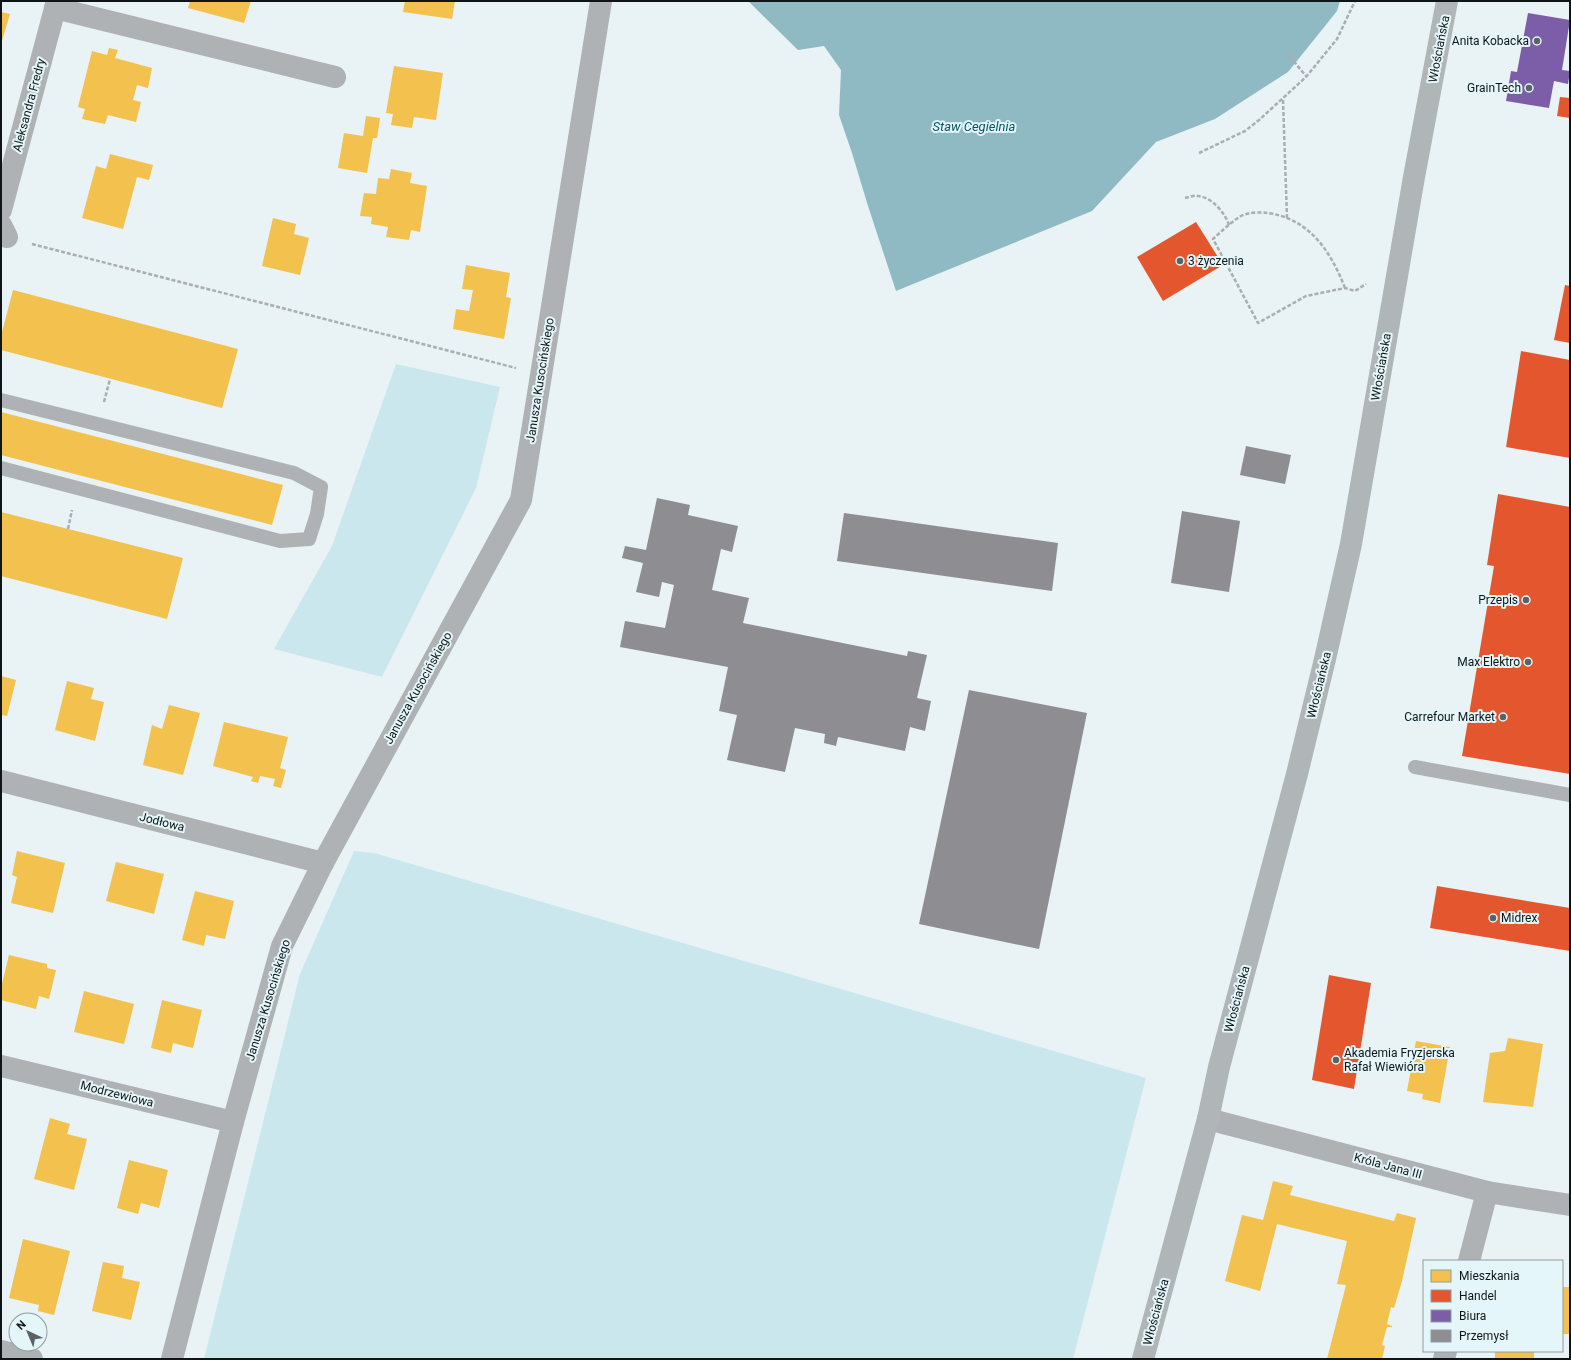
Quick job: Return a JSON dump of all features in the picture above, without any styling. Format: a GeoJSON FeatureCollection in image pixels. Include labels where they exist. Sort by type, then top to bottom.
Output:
{"type":"FeatureCollection","features":[{"type":"Feature","properties":{"kind":"main road","name":"Włościańska"},"geometry":{"type":"LineString","coordinates":[[1143,1359],[1208,1119],[1219,1068],[1297,774],[1351,544],[1414,177],[1447,1]]}},
{"type":"Feature","properties":{"kind":"street","name":"Janusza Kusocińskiego"},"geometry":{"type":"LineString","coordinates":[[172,1359],[233,1122],[282,946],[323,863],[521,500],[601,1]]}},
{"type":"Feature","properties":{"kind":"street"},"geometry":{"type":"LineString","coordinates":[[56,5],[335,77]]}},
{"type":"Feature","properties":{"kind":"street","name":"Aleksandra Fredry"},"geometry":{"type":"LineString","coordinates":[[1,210],[56,5]]}},
{"type":"Feature","properties":{"kind":"street","name":"Jodłowa"},"geometry":{"type":"LineString","coordinates":[[1,781],[323,863]]}},
{"type":"Feature","properties":{"kind":"street","name":"Modrzewiowa"},"geometry":{"type":"LineString","coordinates":[[1,1066],[233,1122]]}},
{"type":"Feature","properties":{"kind":"street","name":"Króla Jana III"},"geometry":{"type":"LineString","coordinates":[[1208,1119],[1487,1192],[1570,1205]]}},
{"type":"Feature","properties":{"kind":"street"},"geometry":{"type":"LineString","coordinates":[[1469,1260],[1487,1192]]}},
{"type":"Feature","properties":{"kind":"street"},"geometry":{"type":"LineString","coordinates":[[1,1351],[32,1359]]}},
{"type":"Feature","properties":{"kind":"lane"},"geometry":{"type":"LineString","coordinates":[[1,400],[294,473],[321,487],[317,514],[309,539],[280,541],[1,468]]}},
{"type":"Feature","properties":{"kind":"lane"},"geometry":{"type":"LineString","coordinates":[[1415,767],[1570,795]]}},
{"type":"Feature","properties":{"kind":"path"},"geometry":{"type":"LineString","coordinates":[[1199,153],[1245,131],[1259,120],[1306,76],[1337,39],[1355,1]]}},
{"type":"Feature","properties":{"kind":"path"},"geometry":{"type":"LineString","coordinates":[[1286,52],[1306,76]]}},
{"type":"Feature","properties":{"kind":"path"},"geometry":{"type":"LineString","coordinates":[[1283,100],[1287,218]]}},
{"type":"Feature","properties":{"kind":"path"},"geometry":{"type":"LineString","coordinates":[[1185,198],[1197,196],[1207,198],[1226,216],[1229,226]]}},
{"type":"Feature","properties":{"kind":"path"},"geometry":{"type":"LineString","coordinates":[[1345,288],[1337,267],[1320,242],[1304,228],[1283,215],[1259,212],[1242,216],[1213,239],[1258,323],[1306,296],[1345,288],[1355,290],[1366,284]]}},
{"type":"Feature","properties":{"kind":"path"},"geometry":{"type":"LineString","coordinates":[[4,231],[541,374]]}},
{"type":"Feature","properties":{"kind":"shaded area"},"geometry":{"type":"Polygon","coordinates":[[[396,364],[500,387],[476,488],[382,677],[274,649],[332,546],[396,364]]]}},
{"type":"Feature","properties":{"kind":"shaded area"},"geometry":{"type":"Polygon","coordinates":[[[354,851],[374,853],[1146,1078],[1073,1359],[204,1359],[300,974],[354,851]]]}},
{"type":"Feature","properties":{"kind":"water","name":"Staw Cegielnia"},"geometry":{"type":"Polygon","coordinates":[[[748,1],[1340,1],[1337,11],[1288,72],[1215,119],[1156,142],[1092,211],[896,291],[839,115],[841,70],[824,46],[798,50],[748,1]]]}},
{"type":"Feature","properties":{"kind":"building: Mieszkania"},"geometry":{"type":"Polygon","coordinates":[[[190,1],[251,1],[244,23],[188,8],[190,1]]]}},
{"type":"Feature","properties":{"kind":"building: Mieszkania"},"geometry":{"type":"Polygon","coordinates":[[[405,1],[455,1],[452,19],[403,12],[405,1]]]}},
{"type":"Feature","properties":{"kind":"building: Mieszkania"},"geometry":{"type":"Polygon","coordinates":[[[1,12],[10,14],[1,44],[1,12]]]}},
{"type":"Feature","properties":{"kind":"building: Mieszkania"},"geometry":{"type":"Polygon","coordinates":[[[109,48],[118,50],[115,58],[152,68],[148,88],[137,85],[133,100],[141,102],[136,122],[108,115],[105,124],[82,119],[85,109],[78,107],[92,51],[107,55],[109,48]]]}},
{"type":"Feature","properties":{"kind":"building: Mieszkania"},"geometry":{"type":"Polygon","coordinates":[[[394,66],[443,73],[436,120],[414,117],[412,128],[391,125],[393,114],[386,113],[394,66]]]}},
{"type":"Feature","properties":{"kind":"building: Mieszkania"},"geometry":{"type":"Polygon","coordinates":[[[366,116],[380,118],[377,138],[373,138],[367,173],[338,168],[344,133],[363,136],[366,116]]]}},
{"type":"Feature","properties":{"kind":"building: Mieszkania"},"geometry":{"type":"Polygon","coordinates":[[[110,154],[153,165],[149,180],[137,177],[123,229],[82,218],[96,166],[106,169],[110,154]]]}},
{"type":"Feature","properties":{"kind":"building: Mieszkania"},"geometry":{"type":"Polygon","coordinates":[[[391,169],[412,173],[410,183],[427,186],[420,232],[411,230],[409,240],[386,237],[388,227],[371,224],[372,217],[360,216],[364,193],[376,194],[378,178],[389,179],[391,169]]]}},
{"type":"Feature","properties":{"kind":"building: Mieszkania"},"geometry":{"type":"Polygon","coordinates":[[[273,218],[296,224],[294,234],[309,238],[300,275],[262,266],[273,218]]]}},
{"type":"Feature","properties":{"kind":"building: Mieszkania"},"geometry":{"type":"Polygon","coordinates":[[[466,265],[510,273],[506,297],[511,298],[504,339],[453,329],[456,309],[469,311],[473,290],[462,289],[466,265]]]}},
{"type":"Feature","properties":{"kind":"building: Mieszkania"},"geometry":{"type":"Polygon","coordinates":[[[13,290],[238,349],[222,408],[1,350],[1,336],[13,290]]]}},
{"type":"Feature","properties":{"kind":"building: Mieszkania"},"geometry":{"type":"Polygon","coordinates":[[[1,412],[283,485],[272,525],[1,455],[1,412]]]}},
{"type":"Feature","properties":{"kind":"building: Mieszkania"},"geometry":{"type":"Polygon","coordinates":[[[1,512],[183,558],[167,619],[1,576],[1,512]]]}},
{"type":"Feature","properties":{"kind":"building: Mieszkania"},"geometry":{"type":"Polygon","coordinates":[[[1,676],[16,680],[7,716],[1,715],[1,676]]]}},
{"type":"Feature","properties":{"kind":"building: Mieszkania"},"geometry":{"type":"Polygon","coordinates":[[[67,681],[94,688],[91,699],[104,702],[95,741],[55,730],[67,681]]]}},
{"type":"Feature","properties":{"kind":"building: Mieszkania"},"geometry":{"type":"Polygon","coordinates":[[[169,705],[200,713],[183,775],[143,765],[152,725],[162,729],[169,705]]]}},
{"type":"Feature","properties":{"kind":"building: Mieszkania"},"geometry":{"type":"Polygon","coordinates":[[[224,722],[288,737],[280,768],[286,770],[281,788],[273,786],[275,779],[260,776],[258,783],[251,781],[253,777],[213,766],[224,722]]]}},
{"type":"Feature","properties":{"kind":"building: Mieszkania"},"geometry":{"type":"Polygon","coordinates":[[[17,851],[65,863],[53,913],[11,903],[17,877],[12,875],[17,851]]]}},
{"type":"Feature","properties":{"kind":"building: Mieszkania"},"geometry":{"type":"Polygon","coordinates":[[[116,862],[164,874],[154,914],[106,901],[116,862]]]}},
{"type":"Feature","properties":{"kind":"building: Mieszkania"},"geometry":{"type":"Polygon","coordinates":[[[195,891],[234,901],[225,939],[206,935],[204,946],[182,940],[195,891]]]}},
{"type":"Feature","properties":{"kind":"building: Mieszkania"},"geometry":{"type":"Polygon","coordinates":[[[9,955],[47,964],[47,968],[56,970],[49,999],[39,996],[36,1009],[1,1000],[1,988],[9,955]]]}},
{"type":"Feature","properties":{"kind":"building: Mieszkania"},"geometry":{"type":"Polygon","coordinates":[[[84,991],[134,1004],[124,1044],[74,1032],[84,991]]]}},
{"type":"Feature","properties":{"kind":"building: Mieszkania"},"geometry":{"type":"Polygon","coordinates":[[[162,1000],[202,1010],[193,1048],[173,1043],[171,1053],[151,1048],[162,1000]]]}},
{"type":"Feature","properties":{"kind":"building: Mieszkania"},"geometry":{"type":"Polygon","coordinates":[[[1508,1038],[1543,1044],[1533,1107],[1483,1102],[1490,1053],[1505,1051],[1508,1038]]]}},
{"type":"Feature","properties":{"kind":"building: Mieszkania"},"geometry":{"type":"Polygon","coordinates":[[[1416,1041],[1450,1047],[1440,1103],[1422,1099],[1423,1094],[1407,1091],[1416,1041]]]}},
{"type":"Feature","properties":{"kind":"building: Mieszkania"},"geometry":{"type":"Polygon","coordinates":[[[50,1118],[70,1124],[67,1134],[87,1139],[74,1190],[34,1179],[50,1118]]]}},
{"type":"Feature","properties":{"kind":"building: Mieszkania"},"geometry":{"type":"Polygon","coordinates":[[[129,1160],[168,1170],[159,1208],[141,1203],[138,1214],[117,1208],[129,1160]]]}},
{"type":"Feature","properties":{"kind":"building: Mieszkania"},"geometry":{"type":"Polygon","coordinates":[[[1273,1181],[1293,1186],[1290,1195],[1394,1221],[1397,1213],[1416,1218],[1402,1281],[1394,1308],[1391,1307],[1387,1324],[1392,1327],[1387,1327],[1382,1345],[1385,1346],[1382,1359],[1327,1359],[1346,1285],[1337,1284],[1347,1241],[1277,1224],[1260,1291],[1225,1281],[1242,1215],[1263,1220],[1273,1181]]]}},
{"type":"Feature","properties":{"kind":"building: Mieszkania"},"geometry":{"type":"Polygon","coordinates":[[[23,1239],[70,1251],[54,1315],[48,1314],[48,1312],[38,1311],[39,1305],[9,1298],[23,1239]]]}},
{"type":"Feature","properties":{"kind":"building: Mieszkania"},"geometry":{"type":"Polygon","coordinates":[[[103,1262],[124,1266],[122,1278],[140,1282],[131,1320],[92,1311],[103,1262]]]}},
{"type":"Feature","properties":{"kind":"building: Mieszkania"},"geometry":{"type":"Polygon","coordinates":[[[1563,1287],[1570,1287],[1570,1334],[1563,1334],[1563,1287]]]}},
{"type":"Feature","properties":{"kind":"building: Mieszkania"},"geometry":{"type":"Polygon","coordinates":[[[1495,1352],[1534,1352],[1534,1359],[1495,1359],[1495,1352]]]}},
{"type":"Feature","properties":{"kind":"building: Handel"},"geometry":{"type":"Polygon","coordinates":[[[1560,97],[1570,98],[1570,118],[1557,116],[1560,97]]]}},
{"type":"Feature","properties":{"kind":"building: Handel","name":"3 życzenia"},"geometry":{"type":"Polygon","coordinates":[[[1196,222],[1223,265],[1163,301],[1137,257],[1196,222]]]}},
{"type":"Feature","properties":{"kind":"building: Handel"},"geometry":{"type":"Polygon","coordinates":[[[1565,285],[1570,286],[1570,343],[1554,340],[1565,285]]]}},
{"type":"Feature","properties":{"kind":"building: Handel"},"geometry":{"type":"Polygon","coordinates":[[[1521,351],[1570,360],[1570,458],[1506,447],[1521,351]]]}},
{"type":"Feature","properties":{"kind":"building: Handel"},"geometry":{"type":"Polygon","coordinates":[[[1498,494],[1570,507],[1570,774],[1462,756],[1494,566],[1487,565],[1498,494]]]}},
{"type":"Feature","properties":{"kind":"building: Handel"},"geometry":{"type":"Polygon","coordinates":[[[1437,886],[1570,908],[1570,951],[1430,928],[1437,886]]]}},
{"type":"Feature","properties":{"kind":"building: Handel"},"geometry":{"type":"Polygon","coordinates":[[[1329,975],[1371,983],[1354,1089],[1312,1080],[1329,975]]]}},
{"type":"Feature","properties":{"kind":"building: Biura"},"geometry":{"type":"Polygon","coordinates":[[[1528,13],[1570,20],[1562,70],[1570,71],[1568,84],[1554,81],[1549,108],[1506,101],[1511,71],[1517,72],[1528,13]]]}},
{"type":"Feature","properties":{"kind":"building: Przemysł"},"geometry":{"type":"Polygon","coordinates":[[[1246,446],[1291,455],[1285,484],[1240,475],[1246,446]]]}},
{"type":"Feature","properties":{"kind":"building: Przemysł"},"geometry":{"type":"Polygon","coordinates":[[[657,498],[690,505],[688,515],[738,526],[732,552],[721,549],[712,590],[749,598],[743,623],[907,656],[908,651],[927,655],[917,698],[931,701],[925,731],[910,727],[905,751],[838,737],[836,746],[824,743],[825,734],[795,728],[785,772],[727,760],[737,715],[719,711],[728,667],[620,647],[625,621],[665,628],[674,585],[662,582],[659,597],[636,592],[643,563],[622,558],[625,546],[646,550],[657,498]]]}},
{"type":"Feature","properties":{"kind":"building: Przemysł"},"geometry":{"type":"Polygon","coordinates":[[[1182,511],[1240,521],[1229,592],[1171,583],[1182,511]]]}},
{"type":"Feature","properties":{"kind":"building: Przemysł"},"geometry":{"type":"Polygon","coordinates":[[[844,513],[1058,543],[1052,591],[837,561],[844,513]]]}},
{"type":"Feature","properties":{"kind":"building: Przemysł"},"geometry":{"type":"Polygon","coordinates":[[[969,690],[1087,713],[1039,949],[919,924],[969,690]]]}},
{"type":"Feature","properties":{"kind":"place","name":"Anita Kobacka"},"geometry":{"type":"Point","coordinates":[1537,41]}},
{"type":"Feature","properties":{"kind":"place","name":"GrainTech"},"geometry":{"type":"Point","coordinates":[1529,88]}},
{"type":"Feature","properties":{"kind":"place","name":"3 życzenia"},"geometry":{"type":"Point","coordinates":[1180,261]}},
{"type":"Feature","properties":{"kind":"place","name":"Przepis"},"geometry":{"type":"Point","coordinates":[1526,600]}},
{"type":"Feature","properties":{"kind":"place","name":"Max Elektro"},"geometry":{"type":"Point","coordinates":[1528,662]}},
{"type":"Feature","properties":{"kind":"place","name":"Carrefour Market"},"geometry":{"type":"Point","coordinates":[1503,717]}},
{"type":"Feature","properties":{"kind":"place","name":"Midrex"},"geometry":{"type":"Point","coordinates":[1493,918]}},
{"type":"Feature","properties":{"kind":"place","name":"Akademia Fryzjerska Rafał Wiewióra"},"geometry":{"type":"Point","coordinates":[1336,1060]}}]}
